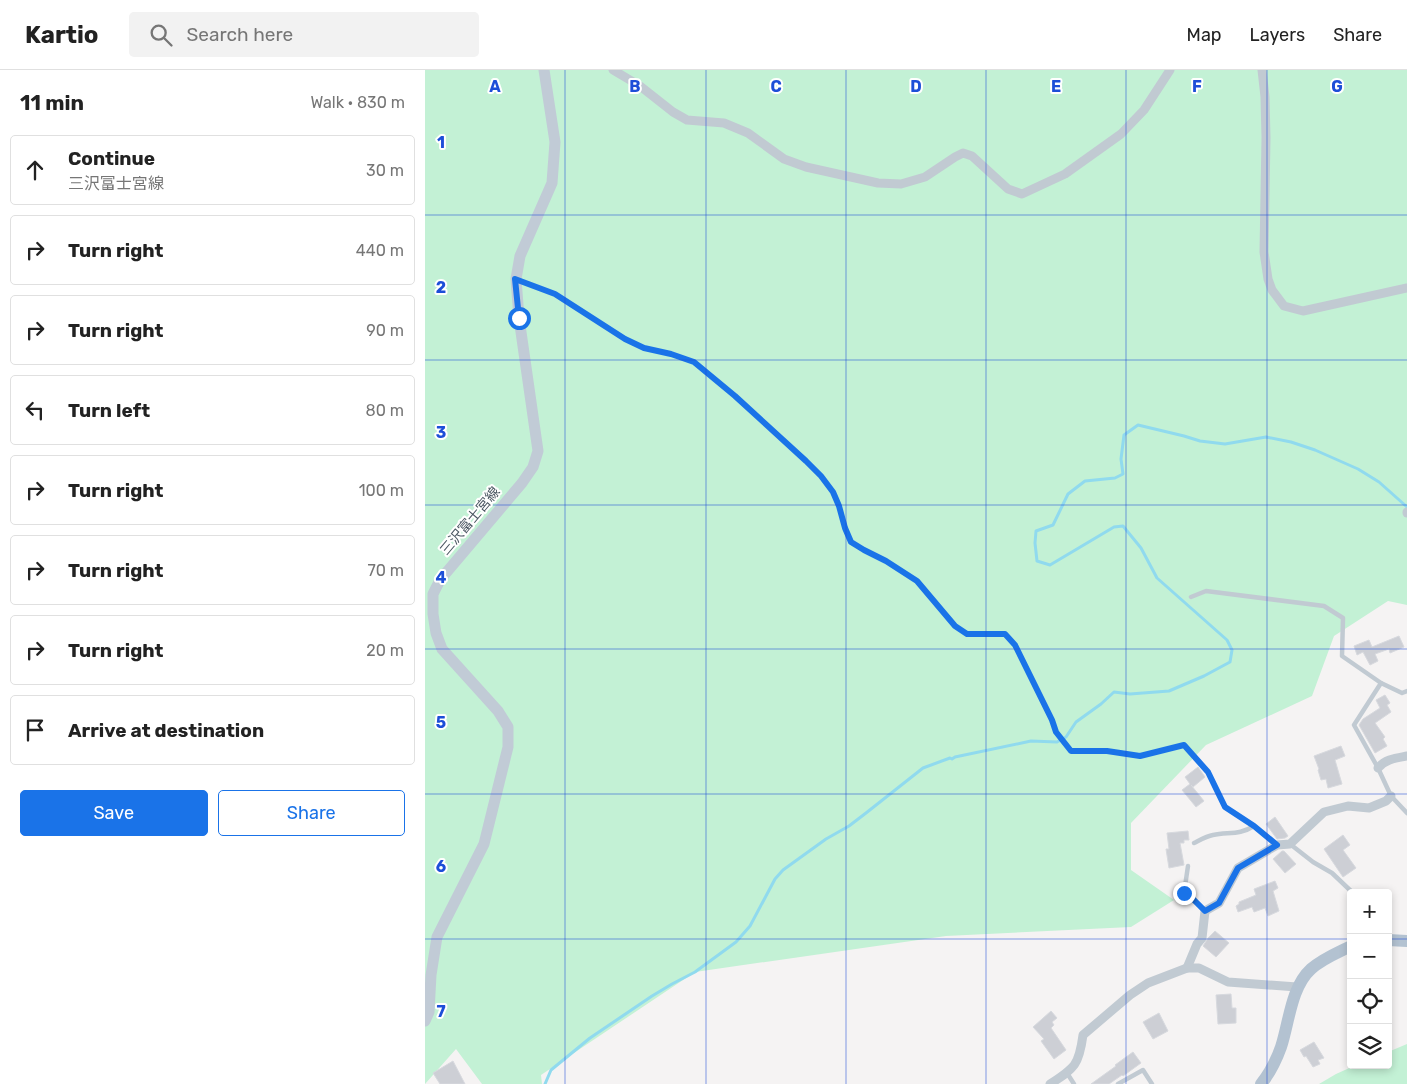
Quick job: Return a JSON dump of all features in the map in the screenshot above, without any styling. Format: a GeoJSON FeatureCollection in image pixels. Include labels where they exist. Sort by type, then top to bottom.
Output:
{"type":"FeatureCollection","features":[{"type":"Feature","properties":{"kind":"main road","name":"三沢富士宮線"},"geometry":{"type":"LineString","coordinates":[[425,1021],[429,1012],[431,975],[437,937],[484,844],[508,747],[508,727],[498,711],[442,649],[436,634],[433,594],[440,580],[533,467],[537,451],[515,279],[519,256],[552,183],[555,142],[545,70]]}},
{"type":"Feature","properties":{"kind":"main road"},"geometry":{"type":"LineString","coordinates":[[1392,940],[1406,939]]}},
{"type":"Feature","properties":{"kind":"main road"},"geometry":{"type":"LineString","coordinates":[[1261,1084],[1270,1073],[1281,1048],[1297,987],[1309,970],[1322,960],[1347,948]]}},
{"type":"Feature","properties":{"kind":"street"},"geometry":{"type":"LineString","coordinates":[[613,70],[640,86],[673,112],[687,120],[725,123],[748,134],[784,159],[806,167],[878,183],[901,184],[925,177],[963,153],[972,156],[1008,189],[1022,194],[1065,174],[1121,134],[1144,110],[1170,70]]}},
{"type":"Feature","properties":{"kind":"street"},"geometry":{"type":"LineString","coordinates":[[1262,70],[1266,138],[1264,252],[1268,279],[1273,290],[1284,306],[1303,311],[1407,288]]}},
{"type":"Feature","properties":{"kind":"street"},"geometry":{"type":"LineString","coordinates":[[1378,768],[1382,763],[1389,760],[1407,756]]}},
{"type":"Feature","properties":{"kind":"street"},"geometry":{"type":"LineString","coordinates":[[1187,968],[1197,944],[1202,938],[1205,911],[1219,903],[1238,868],[1277,845],[1290,844],[1324,812],[1348,806],[1369,808],[1386,801],[1391,796]]}},
{"type":"Feature","properties":{"kind":"street"},"geometry":{"type":"LineString","coordinates":[[1050,1084],[1067,1073],[1075,1065],[1081,1055],[1083,1035],[1130,995],[1148,983],[1187,968],[1199,968],[1228,982],[1297,987]]}},
{"type":"Feature","properties":{"kind":"lane"},"geometry":{"type":"LineString","coordinates":[[1191,597],[1206,590],[1324,606],[1343,618],[1342,656],[1381,683],[1402,693],[1407,691]]}},
{"type":"Feature","properties":{"kind":"lane"},"geometry":{"type":"LineString","coordinates":[[1381,683],[1354,725],[1391,796],[1407,813]]}},
{"type":"Feature","properties":{"kind":"lane"},"geometry":{"type":"LineString","coordinates":[[1194,843],[1212,835],[1247,831],[1254,826]]}},
{"type":"Feature","properties":{"kind":"lane"},"geometry":{"type":"LineString","coordinates":[[1290,844],[1313,862],[1332,873],[1349,889]]}},
{"type":"Feature","properties":{"kind":"lane"},"geometry":{"type":"LineString","coordinates":[[1188,866],[1184,893],[1205,911]]}},
{"type":"Feature","properties":{"kind":"lane"},"geometry":{"type":"LineString","coordinates":[[1118,1084],[1143,1070],[1152,1084]]}},
{"type":"Feature","properties":{"kind":"lane"},"geometry":{"type":"LineString","coordinates":[[1067,1073],[1074,1084]]}},
{"type":"Feature","properties":{"kind":"path"},"geometry":{"type":"LineString","coordinates":[[515,279],[555,294],[631,342],[644,348],[671,354],[694,362],[735,396],[821,476],[833,492],[851,542],[917,581],[955,626],[967,634],[1005,634],[1011,639],[1052,720],[1056,732],[1071,751],[1107,751],[1140,756],[1184,745],[1208,772],[1225,807],[1254,826],[1277,845]]}},
{"type":"Feature","properties":{"kind":"green space"},"geometry":{"type":"Polygon","coordinates":[[[425,70],[1407,70],[1407,605],[1388,601],[1334,636],[1312,696],[1206,745],[1131,823],[1131,870],[1174,900],[1131,927],[946,936],[695,972],[541,1075],[542,1084],[482,1084],[456,1049],[425,1084],[425,70]]]}},
{"type":"Feature","properties":{"kind":"green space"},"geometry":{"type":"Polygon","coordinates":[[[1407,1044],[1407,1084],[1319,1084],[1347,1069],[1392,1069],[1392,1050],[1407,1044]]]}},
{"type":"Feature","properties":{"kind":"building"},"geometry":{"type":"Polygon","coordinates":[[[1399,636],[1404,647],[1390,653],[1389,649],[1375,654],[1378,661],[1370,665],[1363,652],[1357,655],[1354,646],[1369,640],[1372,647],[1399,636]]]}},
{"type":"Feature","properties":{"kind":"building"},"geometry":{"type":"Polygon","coordinates":[[[1385,695],[1390,703],[1387,705],[1391,712],[1375,723],[1385,737],[1383,739],[1387,746],[1375,753],[1359,725],[1363,719],[1380,708],[1376,700],[1385,695]]]}},
{"type":"Feature","properties":{"kind":"building"},"geometry":{"type":"Polygon","coordinates":[[[1341,746],[1345,756],[1335,760],[1342,784],[1328,788],[1326,779],[1321,780],[1314,756],[1341,746]]]}},
{"type":"Feature","properties":{"kind":"building"},"geometry":{"type":"Polygon","coordinates":[[[1198,767],[1205,777],[1193,787],[1191,785],[1204,801],[1196,807],[1182,790],[1190,784],[1185,777],[1198,767]]]}},
{"type":"Feature","properties":{"kind":"building"},"geometry":{"type":"Polygon","coordinates":[[[1275,817],[1288,836],[1285,838],[1277,839],[1266,824],[1275,817]]]}},
{"type":"Feature","properties":{"kind":"building"},"geometry":{"type":"Polygon","coordinates":[[[1188,831],[1189,840],[1184,840],[1184,843],[1180,843],[1184,865],[1169,868],[1166,849],[1169,849],[1167,833],[1188,831]]]}},
{"type":"Feature","properties":{"kind":"building"},"geometry":{"type":"Polygon","coordinates":[[[1343,835],[1350,845],[1343,850],[1356,868],[1343,877],[1324,849],[1343,835]]]}},
{"type":"Feature","properties":{"kind":"building"},"geometry":{"type":"Polygon","coordinates":[[[1282,851],[1296,864],[1285,873],[1273,859],[1282,851]]]}},
{"type":"Feature","properties":{"kind":"building"},"geometry":{"type":"Polygon","coordinates":[[[1275,881],[1278,888],[1273,891],[1279,911],[1268,916],[1265,908],[1254,912],[1252,907],[1238,912],[1236,906],[1239,902],[1256,895],[1254,889],[1275,881]]]}},
{"type":"Feature","properties":{"kind":"building"},"geometry":{"type":"Polygon","coordinates":[[[1215,931],[1229,943],[1216,957],[1203,946],[1215,931]]]}},
{"type":"Feature","properties":{"kind":"building"},"geometry":{"type":"Polygon","coordinates":[[[1231,994],[1232,1008],[1236,1008],[1236,1023],[1218,1024],[1216,995],[1231,994]]]}},
{"type":"Feature","properties":{"kind":"building"},"geometry":{"type":"Polygon","coordinates":[[[1051,1011],[1057,1018],[1052,1022],[1054,1025],[1051,1028],[1066,1050],[1054,1059],[1041,1041],[1044,1039],[1033,1027],[1051,1011]]]}},
{"type":"Feature","properties":{"kind":"building"},"geometry":{"type":"Polygon","coordinates":[[[1159,1013],[1168,1031],[1153,1039],[1143,1022],[1159,1013]]]}},
{"type":"Feature","properties":{"kind":"building"},"geometry":{"type":"Polygon","coordinates":[[[1314,1042],[1324,1058],[1318,1060],[1320,1064],[1313,1067],[1300,1050],[1314,1042]]]}},
{"type":"Feature","properties":{"kind":"building"},"geometry":{"type":"Polygon","coordinates":[[[1133,1052],[1141,1063],[1109,1084],[1091,1084],[1116,1066],[1133,1052]]]}},
{"type":"Feature","properties":{"kind":"building"},"geometry":{"type":"Polygon","coordinates":[[[453,1061],[465,1084],[440,1084],[433,1073],[453,1061]]]}},
{"type":"Feature","properties":{"kind":"waterway"},"geometry":{"type":"LineString","coordinates":[[545,1084],[551,1070],[590,1038],[652,996],[695,972],[736,942],[750,926],[775,879],[783,870],[826,839],[849,826],[923,768],[950,758],[1031,741],[1057,742],[1066,737],[1076,722],[1114,692],[1130,694],[1169,691],[1230,662],[1232,650],[1227,640],[1157,578],[1141,548],[1123,526],[1114,527],[1050,565],[1037,561],[1036,531],[1053,525],[1068,494],[1085,481],[1115,478],[1123,474],[1121,459],[1124,435],[1138,425],[1200,441],[1225,444],[1266,437],[1291,442],[1315,450],[1358,469],[1379,482],[1407,507]]}},
{"type":"Feature","properties":{"kind":"route"},"geometry":{"type":"LineString","coordinates":[[519,318],[515,279],[555,294],[625,339],[644,348],[671,354],[694,362],[735,396],[821,476],[833,492],[851,542],[917,581],[955,626],[967,634],[1005,634],[1011,639],[1052,720],[1056,732],[1071,751],[1107,751],[1140,756],[1184,745],[1208,772],[1225,807],[1254,826],[1277,845],[1238,868],[1219,903],[1205,911],[1184,893]]}}]}
